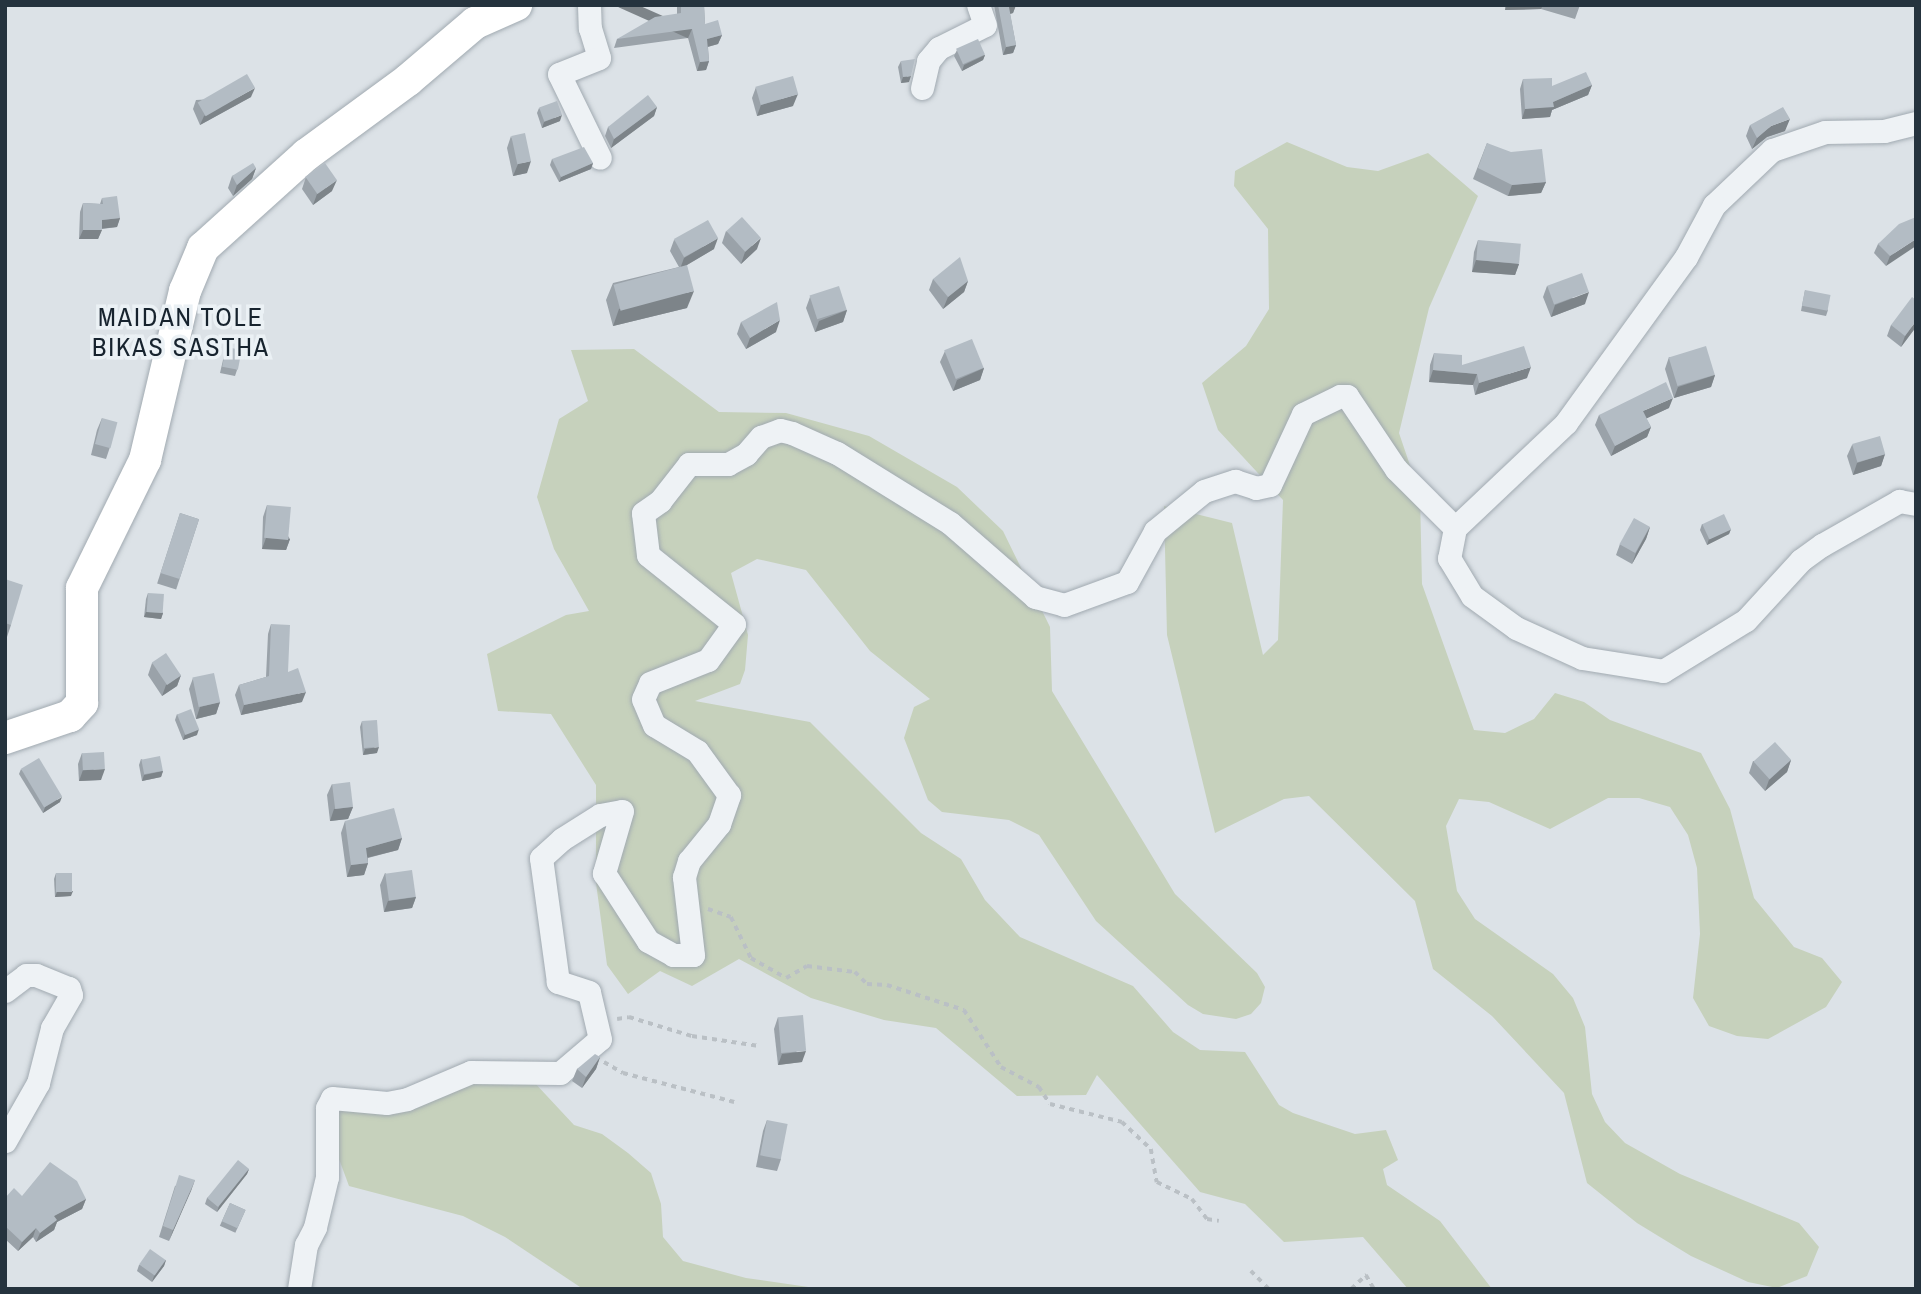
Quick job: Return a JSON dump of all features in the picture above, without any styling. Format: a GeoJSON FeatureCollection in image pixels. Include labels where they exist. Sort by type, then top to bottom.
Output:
{"type":"FeatureCollection","features":[{"type":"Feature","properties":{"kind":"main road"},"geometry":{"type":"LineString","coordinates":[[5,738],[70,716],[82,704],[82,588],[145,460],[185,291],[204,248],[306,155],[408,80],[475,23],[516,5]]}},
{"type":"Feature","properties":{"kind":"street"},"geometry":{"type":"LineString","coordinates":[[589,5],[590,28],[599,58],[559,74],[587,124],[600,158]]}},
{"type":"Feature","properties":{"kind":"street"},"geometry":{"type":"LineString","coordinates":[[922,88],[928,61],[939,48],[985,25],[978,5]]}},
{"type":"Feature","properties":{"kind":"street"},"geometry":{"type":"LineString","coordinates":[[1916,123],[1884,131],[1825,132],[1772,150],[1714,205],[1686,257],[1566,423],[1455,528],[1449,558],[1472,596],[1516,628],[1582,658],[1663,671],[1746,620],[1811,553],[1899,501],[1916,504]]}},
{"type":"Feature","properties":{"kind":"street"},"geometry":{"type":"LineString","coordinates":[[299,1289],[306,1244],[315,1227],[327,1177],[327,1108],[332,1098],[387,1103],[407,1099],[471,1073],[560,1073],[600,1039],[594,1024],[589,992],[558,982],[541,858],[589,821],[622,811],[604,873],[659,950],[693,955],[684,877],[689,861],[719,824],[729,795],[697,751],[654,725],[643,699],[650,683],[708,660],[734,624],[648,555],[643,513],[660,501],[689,464],[728,464],[746,454],[761,437],[780,429],[805,437],[950,523],[1035,597],[1064,605],[1127,582],[1155,531],[1204,491],[1235,481],[1256,488],[1270,485],[1303,414],[1340,396],[1347,396],[1396,469],[1455,528]]}},
{"type":"Feature","properties":{"kind":"street"},"geometry":{"type":"LineString","coordinates":[[5,991],[26,975],[36,975],[69,988],[71,995],[52,1028],[38,1083],[5,1142]]}},
{"type":"Feature","properties":{"kind":"path"},"geometry":{"type":"LineString","coordinates":[[686,902],[731,917],[751,958],[786,978],[807,966],[855,972],[867,984],[887,985],[964,1010],[1001,1067],[1038,1087],[1050,1104],[1122,1122],[1151,1149],[1157,1182],[1192,1199],[1207,1219],[1219,1222]]}},
{"type":"Feature","properties":{"kind":"path"},"geometry":{"type":"LineString","coordinates":[[594,1024],[629,1017],[692,1036],[759,1046]]}},
{"type":"Feature","properties":{"kind":"path"},"geometry":{"type":"LineString","coordinates":[[588,1051],[622,1073],[734,1102]]}},
{"type":"Feature","properties":{"kind":"path"},"geometry":{"type":"LineString","coordinates":[[1251,1271],[1269,1289]]}},
{"type":"Feature","properties":{"kind":"path"},"geometry":{"type":"LineString","coordinates":[[1351,1289],[1366,1275],[1374,1289]]}},
{"type":"Feature","properties":{"kind":"green space"},"geometry":{"type":"Polygon","coordinates":[[[1287,142],[1347,167],[1378,171],[1428,153],[1478,196],[1429,308],[1399,433],[1420,495],[1422,584],[1474,730],[1505,733],[1534,719],[1555,693],[1584,702],[1610,720],[1701,753],[1730,809],[1754,898],[1794,947],[1822,958],[1842,982],[1826,1007],[1768,1039],[1737,1036],[1709,1026],[1693,998],[1700,934],[1697,868],[1688,835],[1670,807],[1639,798],[1608,798],[1550,829],[1489,802],[1459,799],[1446,826],[1457,891],[1475,919],[1553,974],[1573,998],[1585,1027],[1592,1094],[1605,1122],[1625,1143],[1680,1174],[1799,1223],[1819,1247],[1807,1276],[1777,1288],[1748,1282],[1691,1256],[1637,1223],[1587,1183],[1564,1093],[1492,1016],[1433,969],[1415,901],[1309,796],[1284,799],[1215,833],[1167,635],[1164,506],[1232,523],[1263,655],[1278,640],[1283,500],[1218,430],[1202,383],[1246,346],[1269,309],[1268,229],[1234,186],[1235,171],[1287,142]]]}},
{"type":"Feature","properties":{"kind":"green space"},"geometry":{"type":"Polygon","coordinates":[[[634,349],[719,412],[786,413],[869,436],[957,487],[1003,531],[1050,627],[1052,691],[1175,894],[1257,973],[1265,987],[1261,1003],[1251,1014],[1236,1019],[1203,1014],[1188,1005],[1096,921],[1039,835],[1009,820],[942,812],[928,800],[904,738],[914,707],[930,699],[870,651],[806,570],[757,559],[731,573],[748,635],[745,670],[740,684],[695,701],[810,722],[921,833],[961,859],[985,900],[1020,937],[1133,986],[1173,1032],[1200,1050],[1245,1052],[1279,1105],[1293,1113],[1355,1134],[1386,1130],[1398,1160],[1383,1169],[1387,1185],[1440,1221],[1492,1289],[1408,1289],[1363,1237],[1284,1242],[1245,1204],[1200,1192],[1097,1075],[1086,1095],[1017,1096],[936,1028],[884,1020],[811,998],[739,959],[692,986],[660,971],[628,994],[607,965],[596,883],[596,785],[551,714],[498,711],[487,654],[566,615],[589,611],[554,549],[537,497],[559,419],[588,401],[571,350],[634,349]]]}},
{"type":"Feature","properties":{"kind":"green space"},"geometry":{"type":"Polygon","coordinates":[[[469,1077],[533,1081],[574,1125],[602,1134],[628,1153],[651,1173],[661,1204],[663,1237],[683,1261],[746,1278],[822,1289],[583,1289],[505,1237],[463,1216],[349,1186],[336,1151],[333,1120],[343,1106],[469,1077]]]}},
{"type":"Feature","properties":{"kind":"building"},"geometry":{"type":"Polygon","coordinates":[[[681,5],[704,5],[705,24],[718,20],[722,35],[707,39],[709,61],[700,62],[692,29],[617,39],[655,17],[681,13],[681,5]]]}},
{"type":"Feature","properties":{"kind":"building"},"geometry":{"type":"Polygon","coordinates":[[[998,5],[1013,5],[1009,7],[1016,45],[1006,47],[998,5]]]}},
{"type":"Feature","properties":{"kind":"building"},"geometry":{"type":"Polygon","coordinates":[[[978,39],[985,55],[963,64],[956,49],[978,39]]]}},
{"type":"Feature","properties":{"kind":"building"},"geometry":{"type":"Polygon","coordinates":[[[915,59],[911,76],[903,77],[901,61],[915,59]]]}},
{"type":"Feature","properties":{"kind":"building"},"geometry":{"type":"Polygon","coordinates":[[[1586,72],[1592,85],[1553,102],[1554,107],[1525,109],[1523,79],[1552,78],[1552,86],[1586,72]]]}},
{"type":"Feature","properties":{"kind":"building"},"geometry":{"type":"Polygon","coordinates":[[[247,74],[255,88],[206,116],[198,102],[247,74]]]}},
{"type":"Feature","properties":{"kind":"building"},"geometry":{"type":"Polygon","coordinates":[[[793,76],[798,94],[761,105],[756,87],[793,76]]]}},
{"type":"Feature","properties":{"kind":"building"},"geometry":{"type":"Polygon","coordinates":[[[648,95],[657,107],[614,139],[608,127],[648,95]]]}},
{"type":"Feature","properties":{"kind":"building"},"geometry":{"type":"Polygon","coordinates":[[[557,101],[562,115],[544,122],[539,107],[557,101]]]}},
{"type":"Feature","properties":{"kind":"building"},"geometry":{"type":"Polygon","coordinates":[[[1783,107],[1790,119],[1771,126],[1757,138],[1750,125],[1783,107]]]}},
{"type":"Feature","properties":{"kind":"building"},"geometry":{"type":"Polygon","coordinates":[[[525,133],[531,161],[517,164],[511,136],[525,133]]]}},
{"type":"Feature","properties":{"kind":"building"},"geometry":{"type":"Polygon","coordinates":[[[1487,143],[1511,152],[1542,149],[1546,182],[1512,185],[1478,168],[1487,143]]]}},
{"type":"Feature","properties":{"kind":"building"},"geometry":{"type":"Polygon","coordinates":[[[584,147],[593,163],[561,177],[552,159],[584,147]]]}},
{"type":"Feature","properties":{"kind":"building"},"geometry":{"type":"Polygon","coordinates":[[[253,163],[256,168],[237,185],[232,176],[253,163]]]}},
{"type":"Feature","properties":{"kind":"building"},"geometry":{"type":"Polygon","coordinates":[[[325,163],[337,180],[317,194],[305,177],[325,163]]]}},
{"type":"Feature","properties":{"kind":"building"},"geometry":{"type":"Polygon","coordinates":[[[117,196],[120,218],[102,220],[102,230],[83,230],[83,203],[103,204],[102,198],[117,196]]]}},
{"type":"Feature","properties":{"kind":"building"},"geometry":{"type":"Polygon","coordinates":[[[742,217],[761,238],[745,252],[726,231],[742,217]]]}},
{"type":"Feature","properties":{"kind":"building"},"geometry":{"type":"Polygon","coordinates":[[[1916,217],[1916,239],[1890,256],[1878,244],[1899,224],[1916,217]]]}},
{"type":"Feature","properties":{"kind":"building"},"geometry":{"type":"Polygon","coordinates":[[[708,220],[718,238],[684,257],[674,239],[708,220]]]}},
{"type":"Feature","properties":{"kind":"building"},"geometry":{"type":"Polygon","coordinates":[[[1478,240],[1521,244],[1519,264],[1476,260],[1478,240]]]}},
{"type":"Feature","properties":{"kind":"building"},"geometry":{"type":"Polygon","coordinates":[[[960,257],[968,281],[948,297],[933,279],[960,257]]]}},
{"type":"Feature","properties":{"kind":"building"},"geometry":{"type":"Polygon","coordinates":[[[687,265],[694,291],[621,311],[614,285],[687,265]]]}},
{"type":"Feature","properties":{"kind":"building"},"geometry":{"type":"Polygon","coordinates":[[[1582,273],[1589,292],[1554,304],[1547,286],[1582,273]]]}},
{"type":"Feature","properties":{"kind":"building"},"geometry":{"type":"Polygon","coordinates":[[[839,286],[847,310],[817,319],[810,296],[839,286]]]}},
{"type":"Feature","properties":{"kind":"building"},"geometry":{"type":"Polygon","coordinates":[[[1805,290],[1831,295],[1827,311],[1802,306],[1805,290]]]}},
{"type":"Feature","properties":{"kind":"building"},"geometry":{"type":"Polygon","coordinates":[[[1912,297],[1916,300],[1916,321],[1905,336],[1891,325],[1912,297]]]}},
{"type":"Feature","properties":{"kind":"building"},"geometry":{"type":"Polygon","coordinates":[[[777,302],[780,320],[750,338],[741,322],[777,302]]]}},
{"type":"Feature","properties":{"kind":"building"},"geometry":{"type":"Polygon","coordinates":[[[972,339],[984,368],[956,379],[944,350],[972,339]]]}},
{"type":"Feature","properties":{"kind":"building"},"geometry":{"type":"Polygon","coordinates":[[[1524,346],[1531,367],[1479,383],[1477,374],[1433,370],[1434,353],[1462,355],[1462,365],[1524,346]]]}},
{"type":"Feature","properties":{"kind":"building"},"geometry":{"type":"Polygon","coordinates":[[[1706,346],[1715,375],[1677,386],[1669,357],[1706,346]]]}},
{"type":"Feature","properties":{"kind":"building"},"geometry":{"type":"Polygon","coordinates":[[[226,347],[242,350],[238,370],[222,367],[226,347]]]}},
{"type":"Feature","properties":{"kind":"building"},"geometry":{"type":"Polygon","coordinates":[[[1666,382],[1673,398],[1643,411],[1651,427],[1615,446],[1599,415],[1666,382]]]}},
{"type":"Feature","properties":{"kind":"building"},"geometry":{"type":"Polygon","coordinates":[[[102,418],[117,422],[110,448],[95,444],[102,418]]]}},
{"type":"Feature","properties":{"kind":"building"},"geometry":{"type":"Polygon","coordinates":[[[1880,436],[1885,454],[1857,462],[1852,444],[1880,436]]]}},
{"type":"Feature","properties":{"kind":"building"},"geometry":{"type":"Polygon","coordinates":[[[267,505],[291,507],[288,540],[264,538],[267,505]]]}},
{"type":"Feature","properties":{"kind":"building"},"geometry":{"type":"Polygon","coordinates":[[[180,513],[199,519],[180,579],[161,573],[180,513]]]}},
{"type":"Feature","properties":{"kind":"building"},"geometry":{"type":"Polygon","coordinates":[[[1724,514],[1731,529],[1709,540],[1702,524],[1724,514]]]}},
{"type":"Feature","properties":{"kind":"building"},"geometry":{"type":"Polygon","coordinates":[[[1634,518],[1650,527],[1635,553],[1619,544],[1634,518]]]}},
{"type":"Feature","properties":{"kind":"building"},"geometry":{"type":"Polygon","coordinates":[[[5,579],[23,585],[11,625],[5,623],[5,579]]]}},
{"type":"Feature","properties":{"kind":"building"},"geometry":{"type":"Polygon","coordinates":[[[148,593],[164,594],[163,613],[147,612],[148,593]]]}},
{"type":"Feature","properties":{"kind":"building"},"geometry":{"type":"Polygon","coordinates":[[[271,624],[290,625],[288,672],[298,668],[306,692],[244,705],[239,685],[269,676],[271,624]]]}},
{"type":"Feature","properties":{"kind":"building"},"geometry":{"type":"Polygon","coordinates":[[[166,653],[181,675],[167,685],[152,663],[166,653]]]}},
{"type":"Feature","properties":{"kind":"building"},"geometry":{"type":"Polygon","coordinates":[[[214,673],[220,702],[199,707],[192,678],[214,673]]]}},
{"type":"Feature","properties":{"kind":"building"},"geometry":{"type":"Polygon","coordinates":[[[191,709],[199,729],[185,735],[177,715],[191,709]]]}},
{"type":"Feature","properties":{"kind":"building"},"geometry":{"type":"Polygon","coordinates":[[[377,720],[379,747],[364,748],[362,721],[377,720]]]}},
{"type":"Feature","properties":{"kind":"building"},"geometry":{"type":"Polygon","coordinates":[[[1775,742],[1791,760],[1770,779],[1753,761],[1775,742]]]}},
{"type":"Feature","properties":{"kind":"building"},"geometry":{"type":"Polygon","coordinates":[[[104,752],[105,769],[83,770],[82,753],[104,752]]]}},
{"type":"Feature","properties":{"kind":"building"},"geometry":{"type":"Polygon","coordinates":[[[160,756],[163,771],[144,774],[141,760],[160,756]]]}},
{"type":"Feature","properties":{"kind":"building"},"geometry":{"type":"Polygon","coordinates":[[[39,758],[62,797],[44,807],[21,769],[39,758]]]}},
{"type":"Feature","properties":{"kind":"building"},"geometry":{"type":"Polygon","coordinates":[[[350,782],[353,807],[335,809],[332,784],[350,782]]]}},
{"type":"Feature","properties":{"kind":"building"},"geometry":{"type":"Polygon","coordinates":[[[394,808],[402,838],[366,848],[368,863],[351,865],[345,821],[394,808]]]}},
{"type":"Feature","properties":{"kind":"building"},"geometry":{"type":"Polygon","coordinates":[[[412,870],[416,897],[389,900],[385,874],[412,870]]]}},
{"type":"Feature","properties":{"kind":"building"},"geometry":{"type":"Polygon","coordinates":[[[56,873],[72,873],[72,892],[56,892],[56,873]]]}},
{"type":"Feature","properties":{"kind":"building"},"geometry":{"type":"Polygon","coordinates":[[[803,1015],[806,1051],[781,1053],[778,1017],[803,1015]]]}},
{"type":"Feature","properties":{"kind":"building"},"geometry":{"type":"Polygon","coordinates":[[[595,1054],[600,1057],[586,1077],[577,1069],[595,1054]]]}},
{"type":"Feature","properties":{"kind":"building"},"geometry":{"type":"Polygon","coordinates":[[[767,1120],[788,1124],[781,1159],[760,1155],[767,1120]]]}},
{"type":"Feature","properties":{"kind":"building"},"geometry":{"type":"Polygon","coordinates":[[[238,1160],[249,1169],[218,1207],[207,1198],[238,1160]]]}},
{"type":"Feature","properties":{"kind":"building"},"geometry":{"type":"Polygon","coordinates":[[[50,1162],[77,1181],[86,1199],[54,1216],[57,1220],[40,1233],[36,1228],[22,1242],[5,1226],[5,1198],[14,1188],[22,1196],[50,1162]]]}},
{"type":"Feature","properties":{"kind":"building"},"geometry":{"type":"Polygon","coordinates":[[[179,1175],[195,1180],[173,1230],[163,1226],[179,1175]]]}},
{"type":"Feature","properties":{"kind":"building"},"geometry":{"type":"Polygon","coordinates":[[[230,1203],[246,1210],[237,1228],[222,1221],[230,1203]]]}},
{"type":"Feature","properties":{"kind":"building"},"geometry":{"type":"Polygon","coordinates":[[[150,1249],[166,1260],[155,1275],[139,1265],[150,1249]]]}},
{"type":"Feature","properties":{"kind":"district","name":"MAIDAN TOLE BIKAS SASTHA"},"geometry":{"type":"Point","coordinates":[181,332]}}]}
